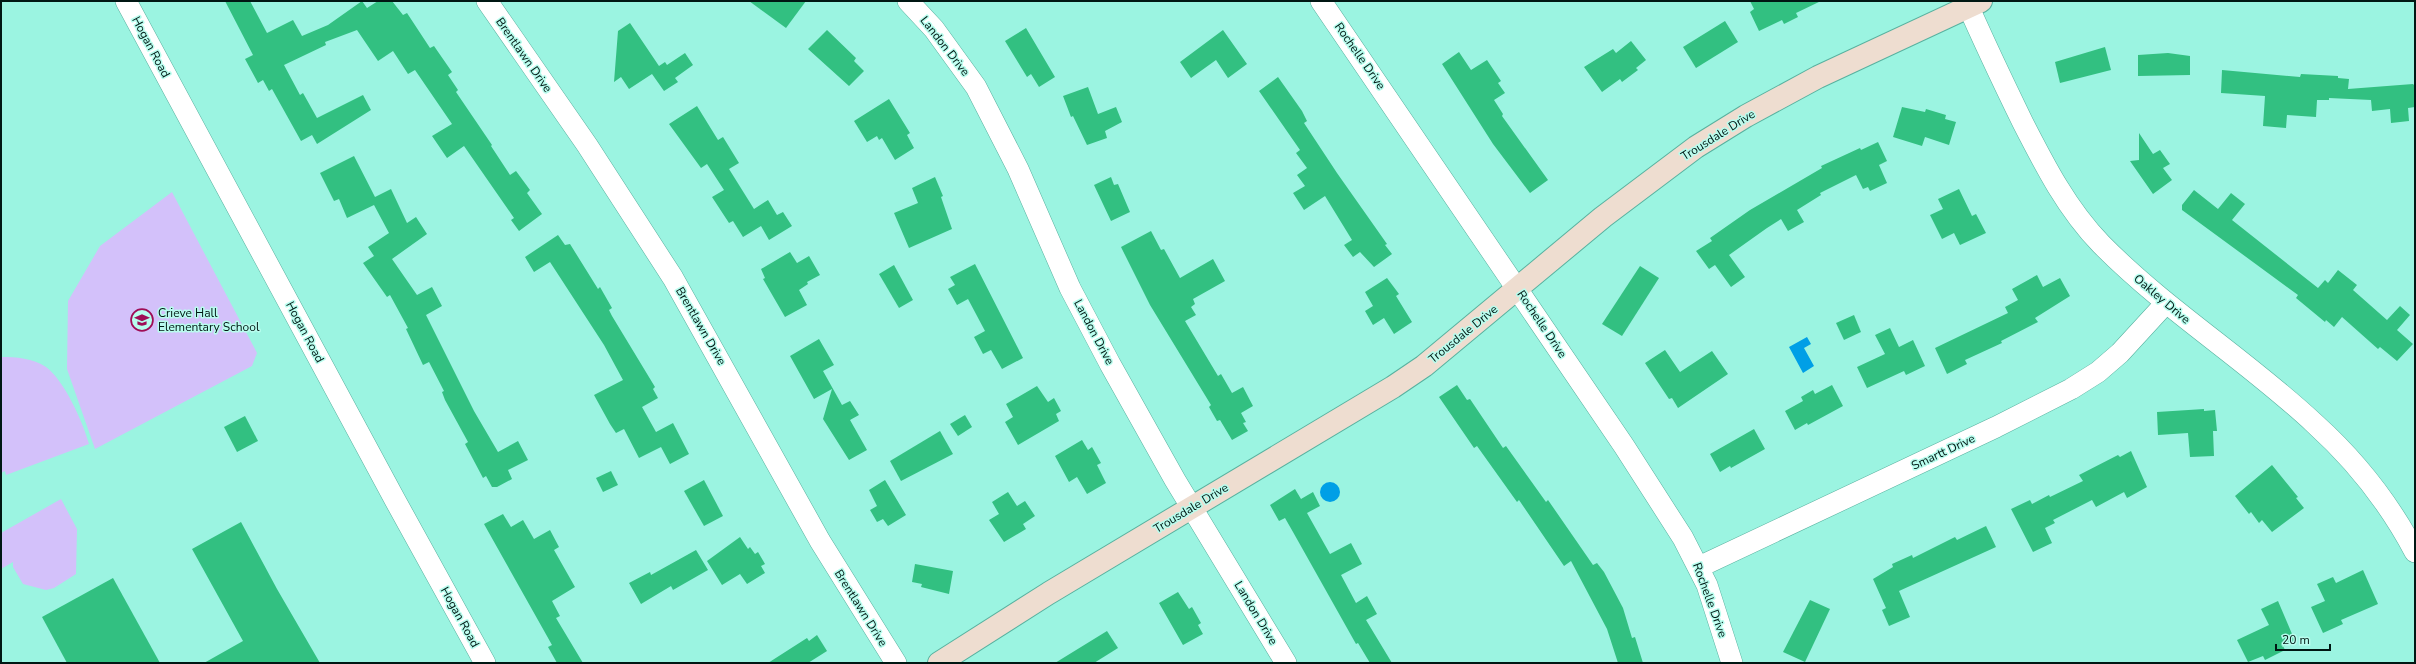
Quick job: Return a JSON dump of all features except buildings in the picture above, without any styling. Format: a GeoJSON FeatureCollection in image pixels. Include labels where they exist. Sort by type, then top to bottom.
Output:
{"type":"FeatureCollection","features":[{"type":"Feature","properties":{"kind":"street","name":"Hogan Road"},"geometry":{"type":"LineString","coordinates":[[126,1],[402,513],[485,663]]}},
{"type":"Feature","properties":{"kind":"street","name":"Brentlawn Drive"},"geometry":{"type":"LineString","coordinates":[[487,1],[587,144],[673,278],[820,541],[896,663]]}},
{"type":"Feature","properties":{"kind":"street","name":"Landon Drive"},"geometry":{"type":"LineString","coordinates":[[908,1],[934,29],[956,57],[990,112],[1018,169],[1070,288],[1133,405],[1192,507],[1286,663]]}},
{"type":"Feature","properties":{"kind":"street","name":"Rochelle Drive"},"geometry":{"type":"LineString","coordinates":[[1321,1],[1518,289],[1684,538],[1707,585],[1732,663]]}},
{"type":"Feature","properties":{"kind":"street","name":"Trousdale Drive"},"geometry":{"type":"LineString","coordinates":[[939,663],[1192,507],[1393,387],[1424,366],[1603,217],[1669,167],[1716,135],[1818,77],[1972,3]]}},
{"type":"Feature","properties":{"kind":"street","name":"Oakley Drive"},"geometry":{"type":"LineString","coordinates":[[1972,3],[2036,150],[2072,210],[2102,245],[2165,304],[2293,404],[2331,439],[2374,486],[2415,552]]}},
{"type":"Feature","properties":{"kind":"street","name":"Smartt Drive"},"geometry":{"type":"LineString","coordinates":[[1699,567],[1996,427],[2071,389],[2098,372],[2120,353],[2165,304]]}},
{"type":"Feature","properties":{"kind":"shaded area"},"geometry":{"type":"Polygon","coordinates":[[[172,192],[257,353],[252,366],[95,449],[67,369],[68,301],[100,246],[172,192]]]}},
{"type":"Feature","properties":{"kind":"shaded area"},"geometry":{"type":"Polygon","coordinates":[[[1,357],[30,360],[41,364],[53,373],[72,402],[89,444],[6,475],[5,471],[1,473],[1,357]]]}},
{"type":"Feature","properties":{"kind":"shaded area"},"geometry":{"type":"Polygon","coordinates":[[[61,499],[77,529],[76,574],[54,588],[46,590],[23,584],[13,567],[13,562],[1,569],[1,533],[61,499]]]}},
{"type":"Feature","properties":{"kind":"water"},"geometry":{"type":"Polygon","coordinates":[[[1807,337],[1811,344],[1804,348],[1814,366],[1803,373],[1789,347],[1807,337]]]}},
{"type":"Feature","properties":{"kind":"water"},"geometry":{"type":"Polygon","coordinates":[[[1330,482],[1337,485],[1340,492],[1337,499],[1330,502],[1323,499],[1320,492],[1323,485],[1330,482]]]}},
{"type":"Feature","properties":{"kind":"place","name":"Crieve Hall Elementary School"},"geometry":{"type":"Point","coordinates":[142,320]}}]}
